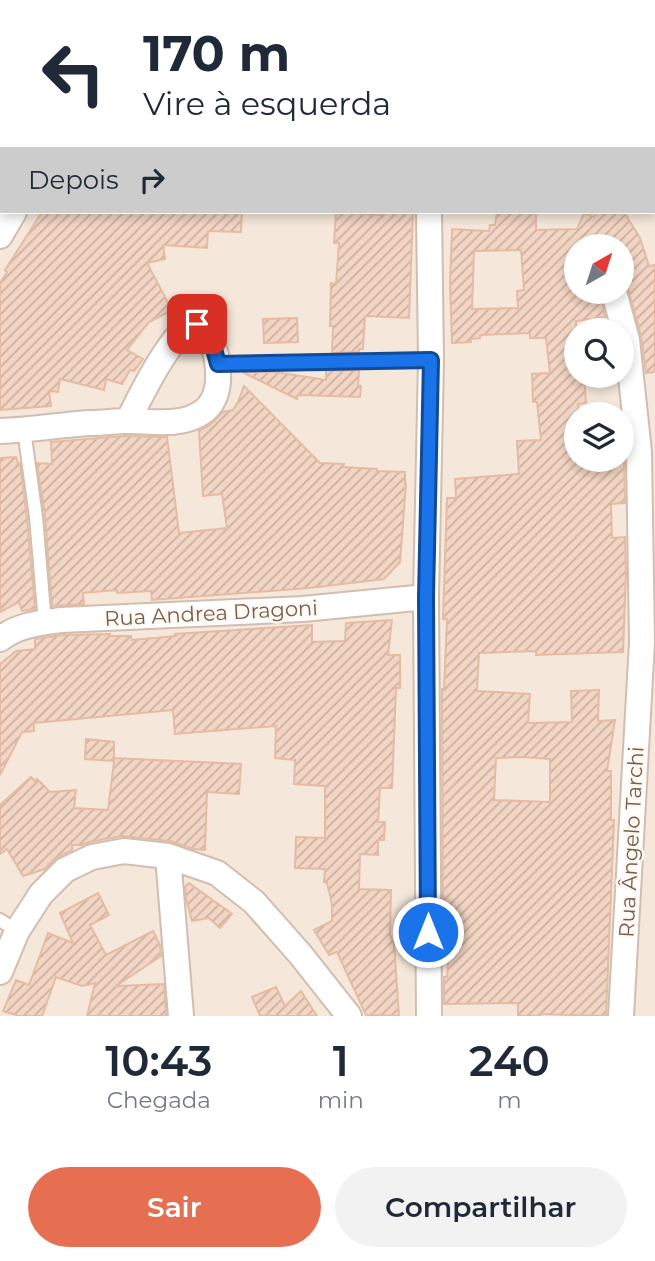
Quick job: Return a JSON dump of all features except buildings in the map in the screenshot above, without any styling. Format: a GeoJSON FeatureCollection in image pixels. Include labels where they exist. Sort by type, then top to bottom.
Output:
{"type":"FeatureCollection","features":[{"type":"Feature","properties":{"kind":"street"},"geometry":{"type":"LineString","coordinates":[[0,236],[13,214]]}},
{"type":"Feature","properties":{"kind":"street"},"geometry":{"type":"LineString","coordinates":[[429,214],[431,360],[426,597],[429,1016]]}},
{"type":"Feature","properties":{"kind":"street","name":"Rua Ângelo Tarchi"},"geometry":{"type":"LineString","coordinates":[[617,304],[627,340],[639,452],[642,642],[621,1016]]}},
{"type":"Feature","properties":{"kind":"street"},"geometry":{"type":"LineString","coordinates":[[12,430],[192,418],[203,412],[215,398],[217,389],[218,364],[213,345],[203,328],[197,324],[183,330],[152,374],[128,421]]}},
{"type":"Feature","properties":{"kind":"street","name":"Rua Andrea Dragoni"},"geometry":{"type":"LineString","coordinates":[[0,639],[27,625],[45,622],[303,609],[426,597]]}},
{"type":"Feature","properties":{"kind":"street"},"geometry":{"type":"LineString","coordinates":[[0,972],[8,925],[65,870],[92,857],[124,851],[168,856],[217,873],[254,902],[349,1016]]}},
{"type":"Feature","properties":{"kind":"street"},"geometry":{"type":"LineString","coordinates":[[168,856],[181,1016]]}},
{"type":"Feature","properties":{"kind":"lane"},"geometry":{"type":"LineString","coordinates":[[218,364],[431,360]]}},
{"type":"Feature","properties":{"kind":"lane"},"geometry":{"type":"LineString","coordinates":[[12,430],[36,517],[45,622]]}},
{"type":"Feature","properties":{"kind":"shaded area"},"geometry":{"type":"Polygon","coordinates":[[[0,214],[655,214],[655,1016],[0,1016],[0,214]]]}},
{"type":"Feature","properties":{"kind":"route"},"geometry":{"type":"LineString","coordinates":[[197,324],[208,334],[218,364],[431,360],[426,597],[428,932]]}}]}
